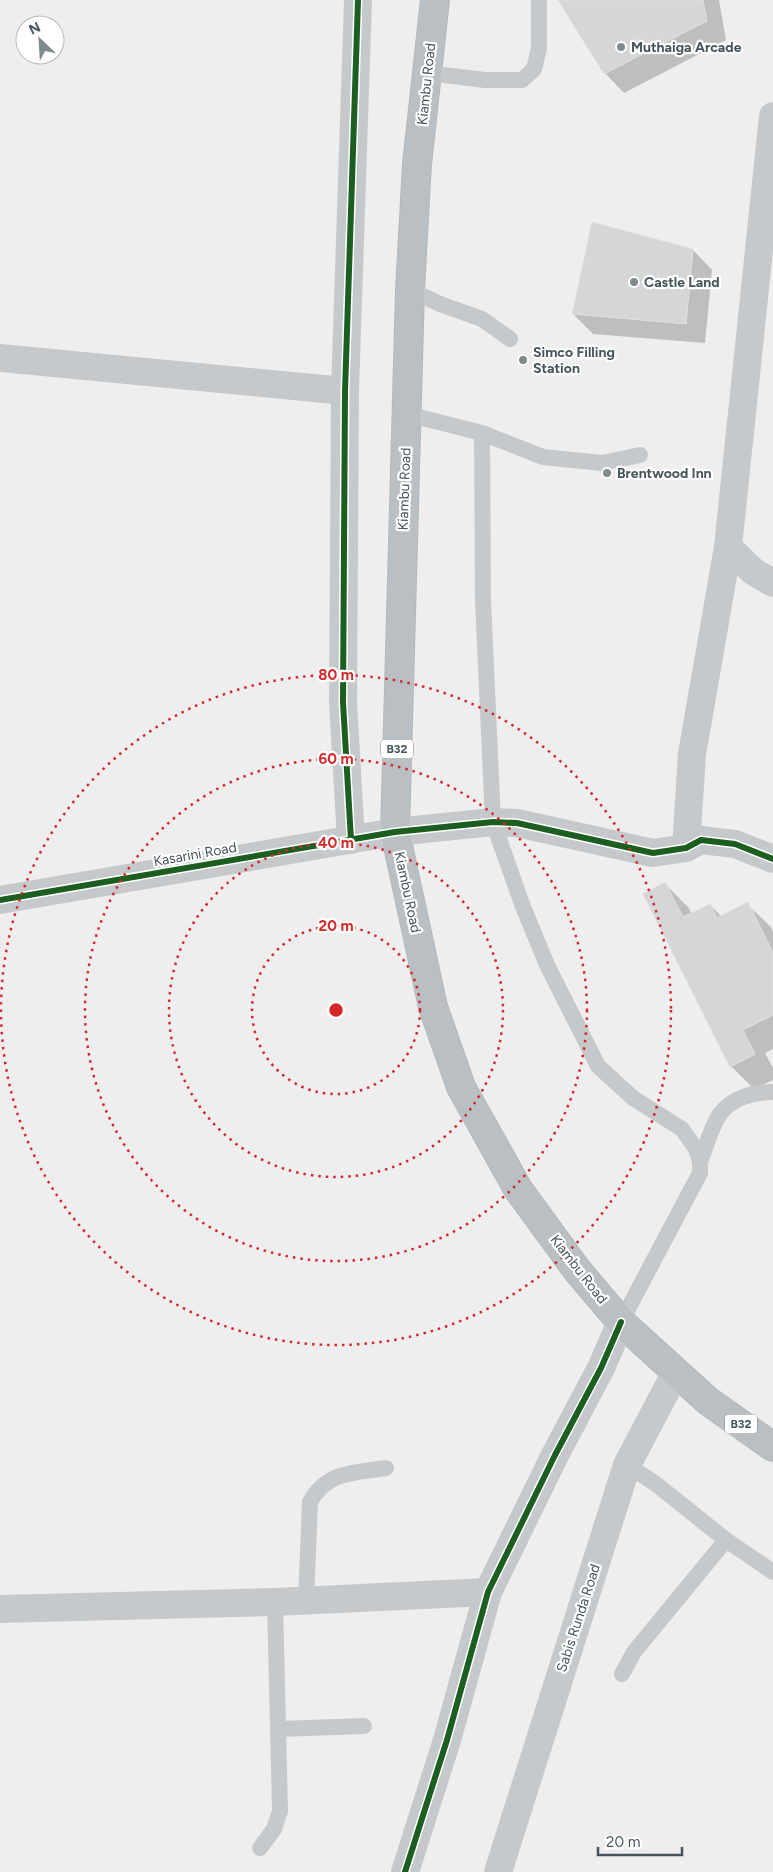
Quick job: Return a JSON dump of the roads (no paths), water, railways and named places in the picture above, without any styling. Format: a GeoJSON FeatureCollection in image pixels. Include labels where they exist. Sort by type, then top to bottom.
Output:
{"type":"FeatureCollection","features":[{"type":"Feature","properties":{"kind":"highway","name":"Kiambu Road"},"geometry":{"type":"LineString","coordinates":[[435,0],[417,164],[410,290],[395,832],[433,1008],[461,1087],[518,1189],[577,1270],[621,1322],[708,1401],[773,1447]]}},
{"type":"Feature","properties":{"kind":"street"},"geometry":{"type":"LineString","coordinates":[[351,840],[343,702],[345,391],[358,0]]}},
{"type":"Feature","properties":{"kind":"street"},"geometry":{"type":"LineString","coordinates":[[686,848],[692,754],[728,547],[763,296],[773,116]]}},
{"type":"Feature","properties":{"kind":"street"},"geometry":{"type":"LineString","coordinates":[[0,358],[345,391]]}},
{"type":"Feature","properties":{"kind":"street"},"geometry":{"type":"LineString","coordinates":[[728,547],[754,572],[773,583]]}},
{"type":"Feature","properties":{"kind":"street","name":"Kasarini Road"},"geometry":{"type":"LineString","coordinates":[[0,900],[395,832],[493,822],[517,823],[653,853],[686,848],[701,840],[735,844],[773,859]]}},
{"type":"Feature","properties":{"kind":"street"},"geometry":{"type":"LineString","coordinates":[[405,1872],[447,1740],[488,1592],[555,1454],[601,1368],[621,1322]]}},
{"type":"Feature","properties":{"kind":"street","name":"Sabis Runda Road"},"geometry":{"type":"LineString","coordinates":[[498,1872],[627,1465],[676,1372]]}},
{"type":"Feature","properties":{"kind":"street"},"geometry":{"type":"LineString","coordinates":[[0,1609],[306,1601],[488,1592]]}},
{"type":"Feature","properties":{"kind":"lane"},"geometry":{"type":"LineString","coordinates":[[427,73],[485,80],[522,80],[534,69],[539,48],[539,0]]}},
{"type":"Feature","properties":{"kind":"lane"},"geometry":{"type":"LineString","coordinates":[[410,290],[440,304],[482,319],[510,339]]}},
{"type":"Feature","properties":{"kind":"lane"},"geometry":{"type":"LineString","coordinates":[[406,414],[482,432],[543,457],[602,463],[640,455]]}},
{"type":"Feature","properties":{"kind":"lane"},"geometry":{"type":"LineString","coordinates":[[482,432],[483,600],[493,822],[522,904],[547,965],[598,1066],[633,1098],[682,1129],[696,1149],[700,1162],[700,1172],[621,1322]]}},
{"type":"Feature","properties":{"kind":"lane"},"geometry":{"type":"LineString","coordinates":[[700,1162],[719,1115],[737,1099],[761,1092],[773,1092]]}},
{"type":"Feature","properties":{"kind":"lane"},"geometry":{"type":"LineString","coordinates":[[627,1465],[656,1484],[726,1540],[773,1572]]}},
{"type":"Feature","properties":{"kind":"lane"},"geometry":{"type":"LineString","coordinates":[[306,1601],[310,1502],[316,1491],[335,1477],[386,1468]]}},
{"type":"Feature","properties":{"kind":"lane"},"geometry":{"type":"LineString","coordinates":[[622,1674],[634,1652],[726,1540]]}},
{"type":"Feature","properties":{"kind":"lane"},"geometry":{"type":"LineString","coordinates":[[260,1848],[274,1829],[280,1811],[275,1602]]}},
{"type":"Feature","properties":{"kind":"lane"},"geometry":{"type":"LineString","coordinates":[[278,1729],[364,1726]]}},
{"type":"Feature","properties":{"kind":"place","name":"Muthaiga Arcade"},"geometry":{"type":"Point","coordinates":[621,47]}},
{"type":"Feature","properties":{"kind":"place","name":"Castle Land"},"geometry":{"type":"Point","coordinates":[634,282]}},
{"type":"Feature","properties":{"kind":"place","name":"Simco Filling Station"},"geometry":{"type":"Point","coordinates":[523,360]}},
{"type":"Feature","properties":{"kind":"place","name":"Brentwood Inn"},"geometry":{"type":"Point","coordinates":[607,473]}}]}
